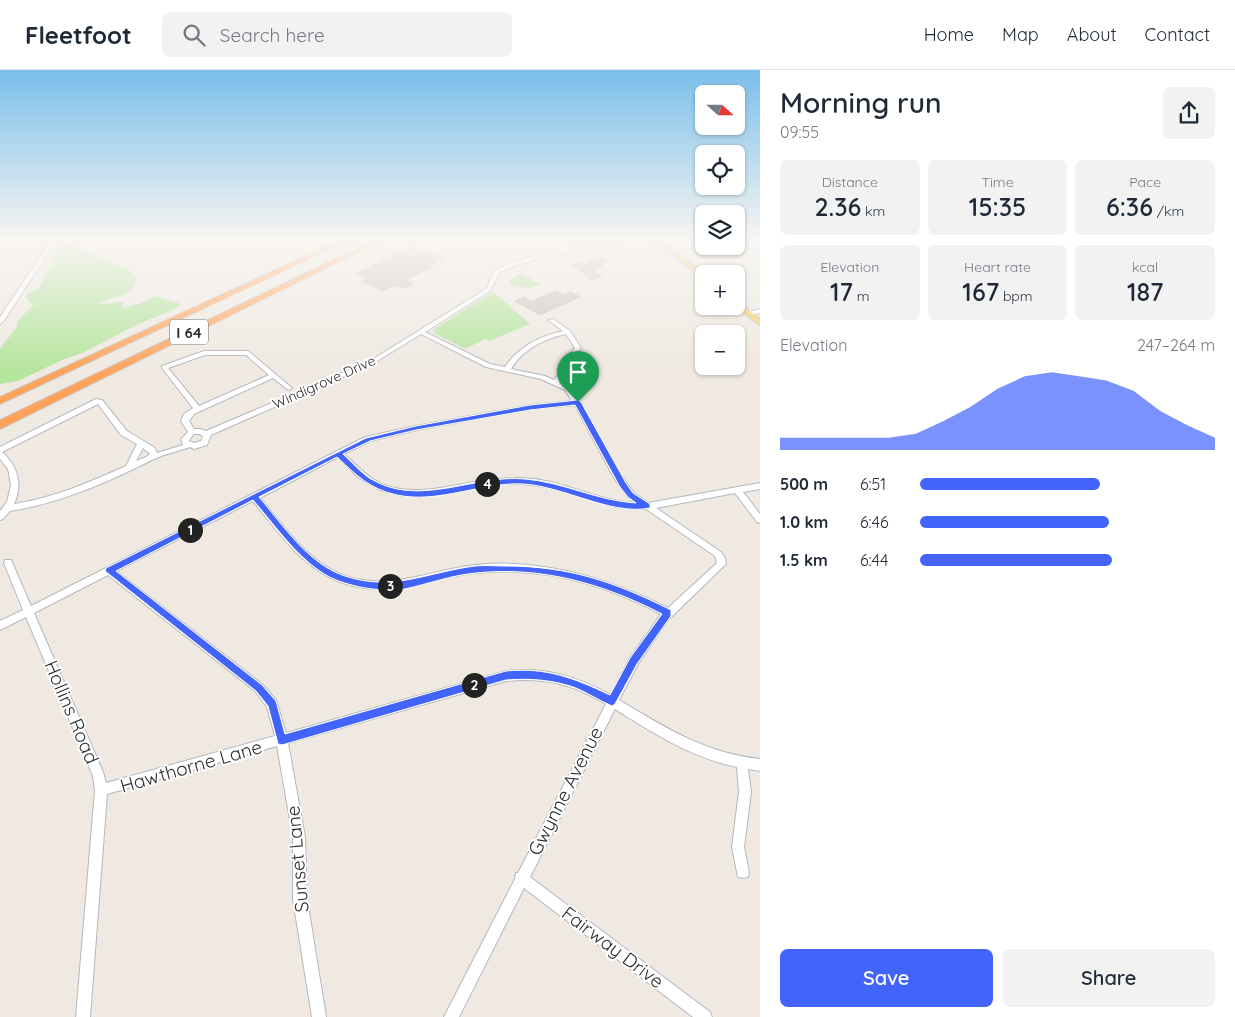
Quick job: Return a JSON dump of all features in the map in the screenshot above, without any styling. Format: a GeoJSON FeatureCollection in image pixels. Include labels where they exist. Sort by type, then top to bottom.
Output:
{"type":"FeatureCollection","features":[{"type":"Feature","properties":{"kind":"highway","name":"I 64"},"geometry":{"type":"LineString","coordinates":[[0,401],[250,284]]}},
{"type":"Feature","properties":{"kind":"highway","name":"I 64"},"geometry":{"type":"LineString","coordinates":[[0,425],[288,284]]}},
{"type":"Feature","properties":{"kind":"main road"},"geometry":{"type":"LineString","coordinates":[[745,304],[756,313],[760,323]]}},
{"type":"Feature","properties":{"kind":"street"},"geometry":{"type":"LineString","coordinates":[[0,322],[25,284]]}},
{"type":"Feature","properties":{"kind":"street","name":"Windigrove Drive"},"geometry":{"type":"LineString","coordinates":[[188,442],[204,443],[207,438],[206,434],[364,366],[422,332],[488,290],[493,284]]}},
{"type":"Feature","properties":{"kind":"street"},"geometry":{"type":"LineString","coordinates":[[550,320],[568,332],[578,348],[566,362],[562,374],[554,382]]}},
{"type":"Feature","properties":{"kind":"street"},"geometry":{"type":"LineString","coordinates":[[422,332],[483,364],[537,375],[567,389],[578,402],[623,485],[631,495],[718,554],[721,558],[721,564],[702,582]]}},
{"type":"Feature","properties":{"kind":"street"},"geometry":{"type":"LineString","coordinates":[[507,370],[516,357],[525,350],[555,335],[568,332]]}},
{"type":"Feature","properties":{"kind":"street"},"geometry":{"type":"LineString","coordinates":[[196,408],[164,367],[204,352],[250,354],[289,388]]}},
{"type":"Feature","properties":{"kind":"street"},"geometry":{"type":"LineString","coordinates":[[192,432],[185,419],[196,408],[274,375]]}},
{"type":"Feature","properties":{"kind":"street"},"geometry":{"type":"LineString","coordinates":[[0,516],[9,508],[15,492],[15,484],[0,452],[96,401],[100,402],[124,433],[132,436],[140,447],[151,452]]}},
{"type":"Feature","properties":{"kind":"street"},"geometry":{"type":"LineString","coordinates":[[0,626],[368,439],[530,408],[578,402]]}},
{"type":"Feature","properties":{"kind":"street"},"geometry":{"type":"LineString","coordinates":[[192,432],[200,431],[206,434]]}},
{"type":"Feature","properties":{"kind":"street"},"geometry":{"type":"LineString","coordinates":[[9,508],[32,505],[66,495],[132,463],[144,461],[151,452],[188,442],[192,432]]}},
{"type":"Feature","properties":{"kind":"street"},"geometry":{"type":"LineString","coordinates":[[132,463],[134,455],[140,447]]}},
{"type":"Feature","properties":{"kind":"street"},"geometry":{"type":"LineString","coordinates":[[338,454],[366,480],[381,488],[400,493],[433,493],[509,481],[524,481],[558,486],[614,504],[647,506],[760,486]]}},
{"type":"Feature","properties":{"kind":"street"},"geometry":{"type":"LineString","coordinates":[[737,490],[760,520]]}},
{"type":"Feature","properties":{"kind":"street"},"geometry":{"type":"LineString","coordinates":[[254,496],[306,556],[324,570],[343,579],[369,585],[402,586],[475,569],[536,569],[569,574],[601,583],[634,596],[668,613]]}},
{"type":"Feature","properties":{"kind":"street","name":"Hollins Road"},"geometry":{"type":"LineString","coordinates":[[8,563],[99,776],[102,790],[83,1017]]}},
{"type":"Feature","properties":{"kind":"street","name":"Sunset Lane"},"geometry":{"type":"LineString","coordinates":[[109,571],[259,688],[272,704],[282,740],[299,837],[300,899],[319,1017]]}},
{"type":"Feature","properties":{"kind":"street","name":"Gwynne Avenue"},"geometry":{"type":"LineString","coordinates":[[451,1017],[634,661],[668,613],[702,582]]}},
{"type":"Feature","properties":{"kind":"street","name":"Hawthorne Lane"},"geometry":{"type":"LineString","coordinates":[[102,790],[506,676],[521,674],[555,677],[580,685],[612,701],[687,745],[742,763],[760,765]]}},
{"type":"Feature","properties":{"kind":"street"},"geometry":{"type":"LineString","coordinates":[[742,763],[744,798],[738,847],[742,872]]}},
{"type":"Feature","properties":{"kind":"street","name":"Fairway Drive"},"geometry":{"type":"LineString","coordinates":[[521,878],[705,1017]]}},
{"type":"Feature","properties":{"kind":"green space"},"geometry":{"type":"Polygon","coordinates":[[[41,284],[135,284],[121,296],[97,304],[123,302],[123,308],[138,304],[155,296],[181,304],[175,309],[136,325],[82,353],[62,360],[18,381],[0,384],[0,349],[18,325],[17,322],[33,305],[26,298],[27,294],[40,288],[41,284]]]}},
{"type":"Feature","properties":{"kind":"green space"},"geometry":{"type":"Polygon","coordinates":[[[539,284],[540,285],[530,288],[509,285],[539,284]]]}},
{"type":"Feature","properties":{"kind":"green space"},"geometry":{"type":"Polygon","coordinates":[[[491,293],[495,293],[530,324],[489,341],[485,339],[465,349],[434,333],[433,330],[491,293]]]}},
{"type":"Feature","properties":{"kind":"building"},"geometry":{"type":"Polygon","coordinates":[[[368,284],[413,284],[405,288],[397,285],[382,291],[368,284]]]}},
{"type":"Feature","properties":{"kind":"building"},"geometry":{"type":"Polygon","coordinates":[[[557,291],[563,295],[571,292],[580,297],[540,315],[515,301],[524,297],[531,301],[557,291]]]}},
{"type":"Feature","properties":{"kind":"route"},"geometry":{"type":"LineString","coordinates":[[578,402],[542,406],[416,428],[368,439],[355,445],[338,454],[109,571],[259,688],[272,704],[282,740],[506,676],[521,674],[555,677],[580,685],[612,701],[634,661],[668,613],[609,586],[569,574],[536,569],[475,569],[402,586],[369,585],[343,579],[324,570],[306,556],[254,496],[338,454],[366,480],[381,488],[400,493],[433,493],[509,481],[524,481],[558,486],[614,504],[637,507],[647,506],[631,495],[617,476],[578,402]]}}]}
